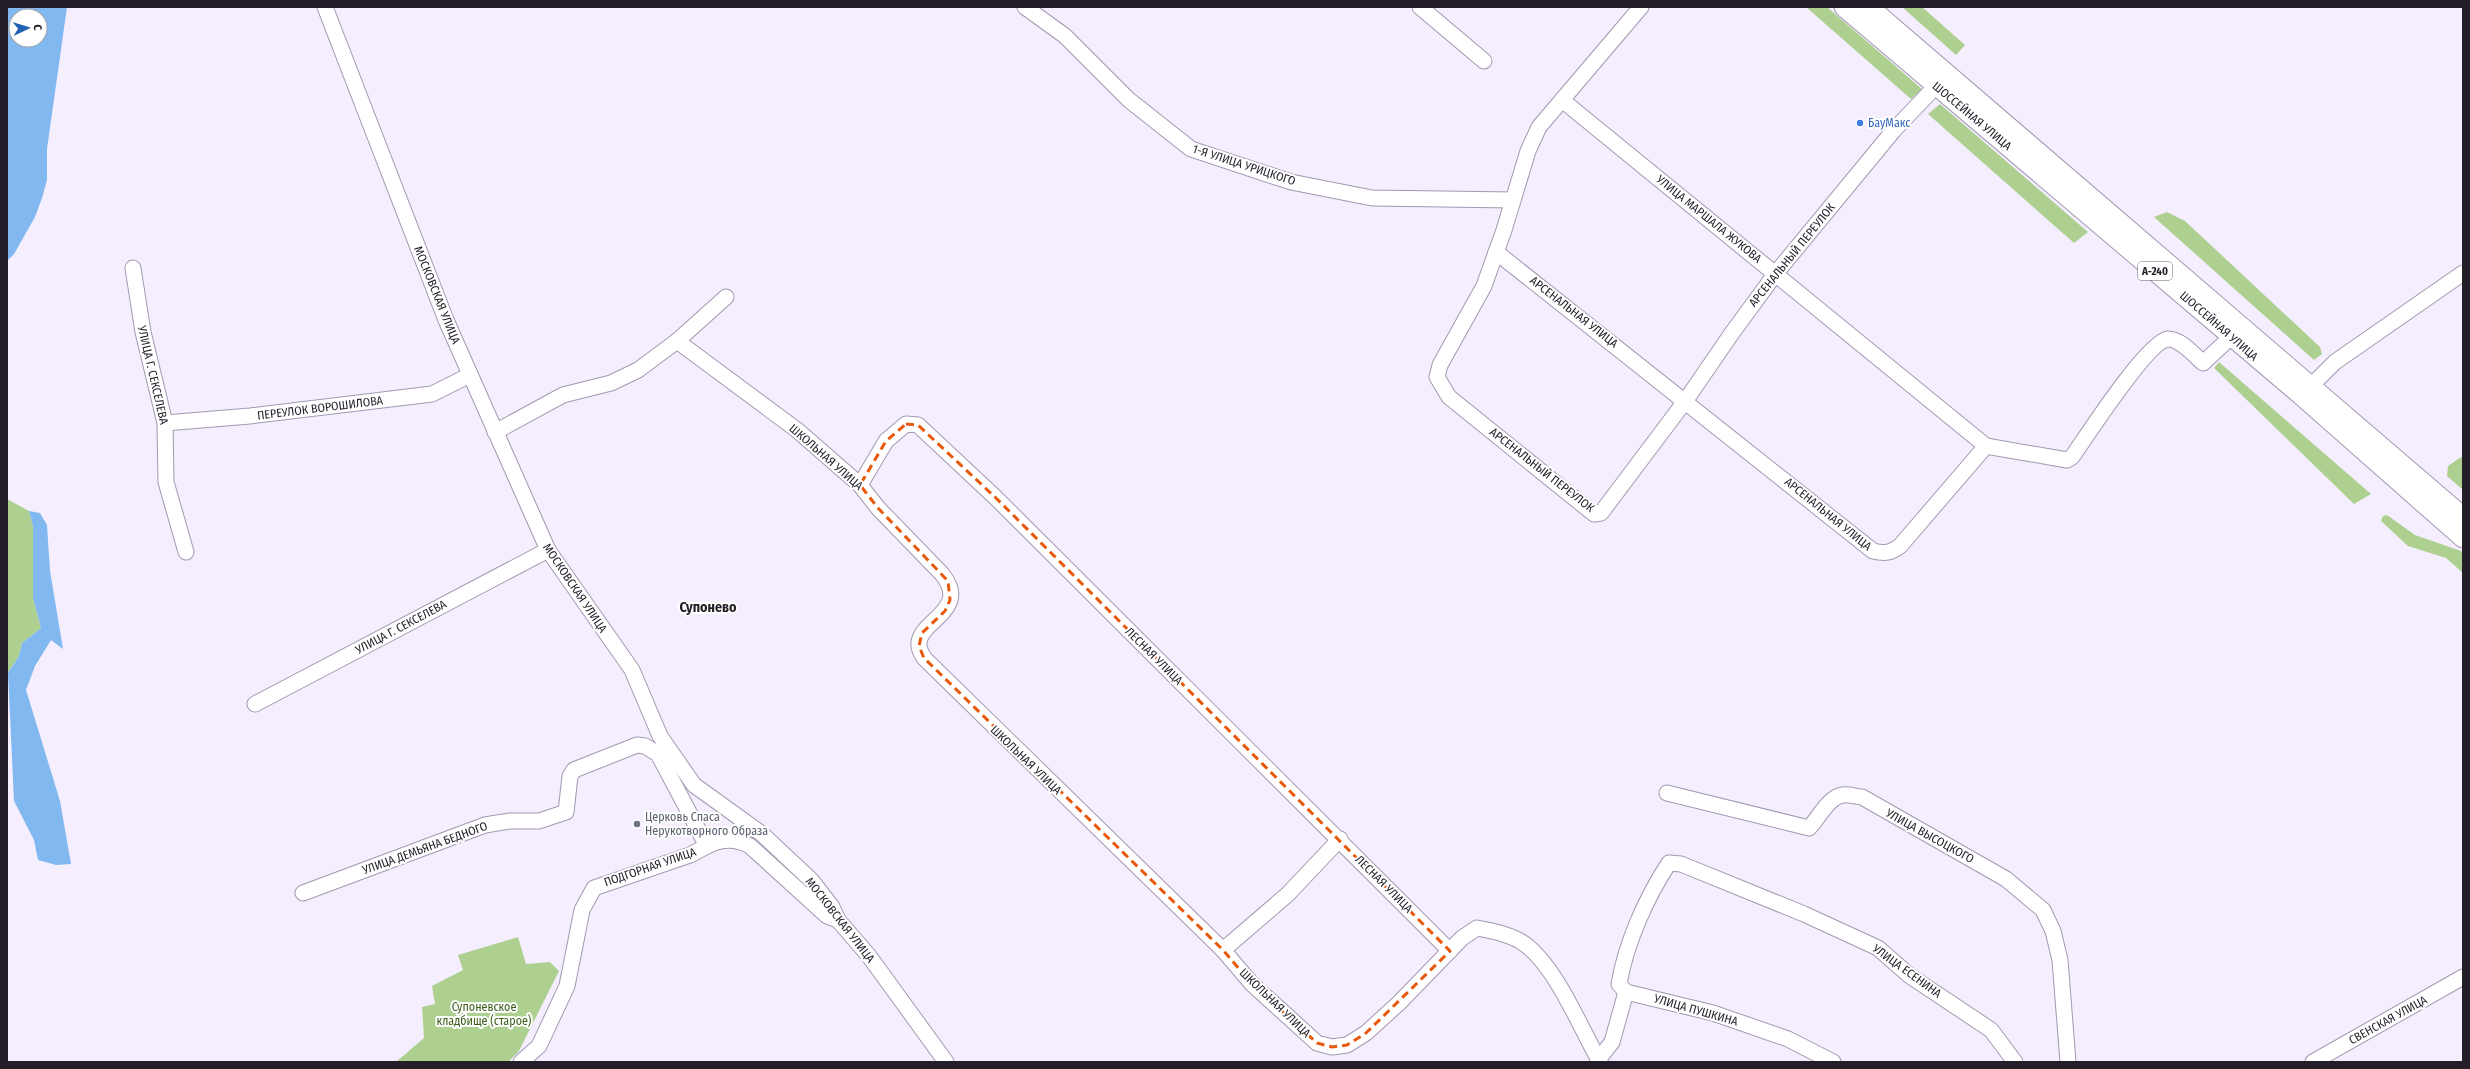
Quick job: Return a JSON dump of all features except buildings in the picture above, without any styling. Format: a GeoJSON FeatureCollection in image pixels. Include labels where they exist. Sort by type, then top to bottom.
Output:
{"type":"FeatureCollection","features":[{"type":"Feature","properties":{"kind":"main road","name":"ШОССЕЙНАЯ УЛИЦА"},"geometry":{"type":"LineString","coordinates":[[1844,7],[2231,337],[2463,538]]}},
{"type":"Feature","properties":{"kind":"main road","name":"ШОССЕЙНАЯ УЛИЦА"},"geometry":{"type":"LineString","coordinates":[[1868,7],[2312,385],[2463,517]]}},
{"type":"Feature","properties":{"kind":"street","name":"МОСКОВСКАЯ УЛИЦА"},"geometry":{"type":"LineString","coordinates":[[325,7],[446,320],[548,550],[632,670],[660,736],[694,785],[762,834],[812,881],[832,906],[838,920],[869,956],[946,1062]]}},
{"type":"Feature","properties":{"kind":"street","name":"1-Я УЛИЦА УРИЦКОГО"},"geometry":{"type":"LineString","coordinates":[[1024,7],[1065,36],[1129,100],[1191,149],[1291,182],[1372,198],[1513,200]]}},
{"type":"Feature","properties":{"kind":"street"},"geometry":{"type":"LineString","coordinates":[[1420,7],[1484,61]]}},
{"type":"Feature","properties":{"kind":"street","name":"АРСЕНАЛЬНЫЙ ПЕРЕУЛОК"},"geometry":{"type":"LineString","coordinates":[[1641,7],[1539,127],[1528,151],[1484,286],[1440,365],[1437,377],[1449,397],[1594,514],[1601,512],[1686,400],[1732,332],[1776,273],[1894,130],[1936,86]]}},
{"type":"Feature","properties":{"kind":"street","name":"УЛИЦА МАРШАЛА ЖУКОВА"},"geometry":{"type":"LineString","coordinates":[[1562,100],[1776,273],[1986,446]]}},
{"type":"Feature","properties":{"kind":"street","name":"АРСЕНАЛЬНАЯ УЛИЦА"},"geometry":{"type":"LineString","coordinates":[[1496,252],[1686,400],[1874,551],[1884,554],[1893,552],[1900,546],[1986,446]]}},
{"type":"Feature","properties":{"kind":"street","name":"УЛИЦА Г. СЕКСЕЛЕВА"},"geometry":{"type":"LineString","coordinates":[[133,268],[143,332],[165,423],[166,482],[186,552]]}},
{"type":"Feature","properties":{"kind":"street"},"geometry":{"type":"LineString","coordinates":[[2312,385],[2335,362],[2463,273]]}},
{"type":"Feature","properties":{"kind":"street"},"geometry":{"type":"LineString","coordinates":[[495,432],[563,395],[611,383],[638,370],[677,341],[726,297]]}},
{"type":"Feature","properties":{"kind":"street"},"geometry":{"type":"LineString","coordinates":[[1986,446],[2067,460],[2072,457],[2137,366],[2155,345],[2167,339],[2174,340],[2203,363],[2231,337]]}},
{"type":"Feature","properties":{"kind":"street","name":"ШКОЛЬНАЯ УЛИЦА"},"geometry":{"type":"LineString","coordinates":[[677,341],[797,430],[860,485],[878,508],[948,581],[950,600],[948,605],[922,633],[918,646],[924,658],[1223,950],[1252,984],[1317,1043],[1332,1047],[1346,1045],[1366,1033],[1462,938],[1477,928],[1497,932],[1525,944],[1544,962],[1599,1061]]}},
{"type":"Feature","properties":{"kind":"street","name":"ПЕРЕУЛОК ВОРОШИЛОВА"},"geometry":{"type":"LineString","coordinates":[[165,423],[250,416],[432,394],[470,375]]}},
{"type":"Feature","properties":{"kind":"street","name":"ЛЕСНАЯ УЛИЦА"},"geometry":{"type":"LineString","coordinates":[[860,485],[886,442],[906,424],[918,425],[996,498],[1279,782],[1340,839],[1450,951]]}},
{"type":"Feature","properties":{"kind":"street","name":"УЛИЦА Г. СЕКСЕЛЕВА"},"geometry":{"type":"LineString","coordinates":[[255,704],[548,550]]}},
{"type":"Feature","properties":{"kind":"street","name":"УЛИЦА ДЕМЬЯНА БЕДНОГО"},"geometry":{"type":"LineString","coordinates":[[303,893],[485,825],[539,821],[566,812],[570,776],[574,770],[638,745],[652,750],[662,761],[707,846]]}},
{"type":"Feature","properties":{"kind":"street","name":"УЛИЦА ВЫСОЦКОГО"},"geometry":{"type":"LineString","coordinates":[[1667,793],[1809,828],[1819,818],[1831,801],[1843,795],[1862,797],[2006,879],[2043,910],[2053,931],[2060,960],[2068,1062]]}},
{"type":"Feature","properties":{"kind":"street"},"geometry":{"type":"LineString","coordinates":[[1223,950],[1288,894],[1340,839]]}},
{"type":"Feature","properties":{"kind":"street","name":"ПОДГОРНАЯ УЛИЦА"},"geometry":{"type":"LineString","coordinates":[[521,1062],[539,1046],[567,986],[582,910],[594,888],[690,855],[707,846],[729,840],[741,841],[750,846],[827,916],[838,920]]}},
{"type":"Feature","properties":{"kind":"street","name":"УЛИЦА ЕСЕНИНА"},"geometry":{"type":"LineString","coordinates":[[1626,992],[1619,984],[1623,964],[1645,909],[1669,863],[1680,864],[1804,914],[1878,948],[1910,976],[1991,1030],[2016,1062]]}},
{"type":"Feature","properties":{"kind":"street","name":"СВЕНСКАЯ УЛИЦА"},"geometry":{"type":"LineString","coordinates":[[2313,1062],[2463,977]]}},
{"type":"Feature","properties":{"kind":"street"},"geometry":{"type":"LineString","coordinates":[[1599,1061],[1612,1042],[1626,992]]}},
{"type":"Feature","properties":{"kind":"street","name":"УЛИЦА ПУШКИНА"},"geometry":{"type":"LineString","coordinates":[[1626,992],[1713,1013],[1788,1039],[1833,1062]]}},
{"type":"Feature","properties":{"kind":"highlighted area"},"geometry":{"type":"Polygon","coordinates":[[[906,424],[918,425],[996,498],[1450,951],[1399,1003],[1366,1033],[1347,1045],[1332,1047],[1317,1043],[1252,984],[1223,950],[924,658],[919,646],[922,633],[945,611],[950,600],[948,581],[878,508],[860,485],[886,441],[906,424]]]}},
{"type":"Feature","properties":{"kind":"green space"},"geometry":{"type":"Polygon","coordinates":[[[1806,7],[1827,7],[1922,89],[1911,99],[1806,7]]]}},
{"type":"Feature","properties":{"kind":"green space"},"geometry":{"type":"Polygon","coordinates":[[[1902,7],[1922,7],[1965,45],[1956,55],[1902,7]]]}},
{"type":"Feature","properties":{"kind":"green space"},"geometry":{"type":"Polygon","coordinates":[[[1940,104],[2088,232],[2074,243],[1928,114],[1940,104]]]}},
{"type":"Feature","properties":{"kind":"green space"},"geometry":{"type":"Polygon","coordinates":[[[2167,212],[2185,221],[2320,347],[2322,354],[2314,360],[2154,217],[2167,212]]]}},
{"type":"Feature","properties":{"kind":"green space"},"geometry":{"type":"Polygon","coordinates":[[[2219,362],[2371,494],[2354,504],[2214,368],[2219,362]]]}},
{"type":"Feature","properties":{"kind":"green space"},"geometry":{"type":"Polygon","coordinates":[[[2461,457],[2463,458],[2463,490],[2447,476],[2448,466],[2461,457]]]}},
{"type":"Feature","properties":{"kind":"green space"},"geometry":{"type":"Polygon","coordinates":[[[7,499],[29,511],[33,526],[33,598],[41,628],[22,643],[19,656],[8,673],[7,499]]]}},
{"type":"Feature","properties":{"kind":"green space"},"geometry":{"type":"Polygon","coordinates":[[[2387,515],[2415,535],[2461,551],[2463,553],[2463,573],[2446,558],[2408,546],[2381,521],[2383,516],[2387,515]]]}},
{"type":"Feature","properties":{"kind":"green space","name":"Супоневское кладбище (старое)"},"geometry":{"type":"Polygon","coordinates":[[[518,937],[526,964],[550,962],[559,971],[519,1051],[508,1062],[396,1062],[424,1038],[422,1007],[435,1004],[432,986],[463,970],[458,955],[518,937]]]}},
{"type":"Feature","properties":{"kind":"water"},"geometry":{"type":"Polygon","coordinates":[[[7,7],[67,7],[47,149],[47,180],[35,217],[14,254],[7,261],[7,7]]]}},
{"type":"Feature","properties":{"kind":"water"},"geometry":{"type":"Polygon","coordinates":[[[29,511],[40,513],[47,525],[50,571],[63,649],[51,640],[35,666],[26,690],[60,801],[71,864],[56,865],[38,860],[34,840],[14,801],[8,673],[19,656],[22,643],[41,628],[33,598],[33,526],[29,511]]]}},
{"type":"Feature","properties":{"kind":"place","name":"БауМакс"},"geometry":{"type":"Point","coordinates":[1860,123]}},
{"type":"Feature","properties":{"kind":"place","name":"Церковь Спаса Нерукотворного Образа"},"geometry":{"type":"Point","coordinates":[637,824]}},
{"type":"Feature","properties":{"kind":"district","name":"Супонево"},"geometry":{"type":"Point","coordinates":[708,607]}}]}
